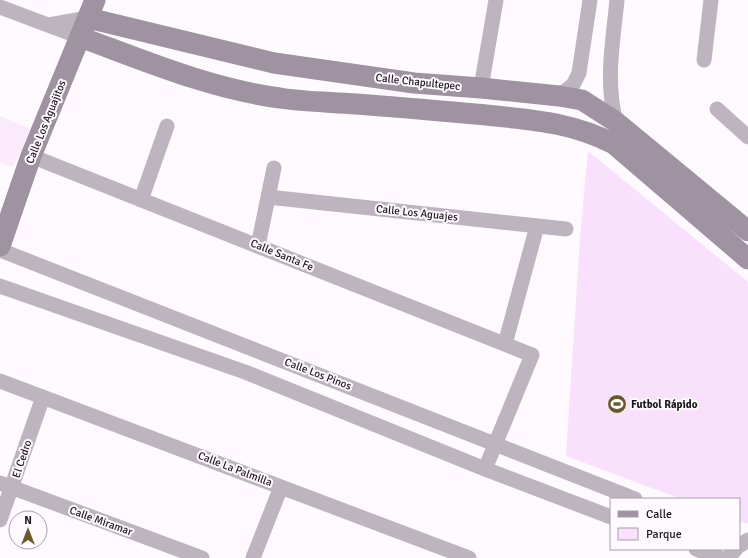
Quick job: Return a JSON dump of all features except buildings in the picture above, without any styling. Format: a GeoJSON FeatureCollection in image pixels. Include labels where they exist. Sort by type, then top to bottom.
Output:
{"type":"FeatureCollection","features":[{"type":"Feature","properties":{"kind":"street"},"geometry":{"type":"LineString","coordinates":[[481,88],[496,0]]}},
{"type":"Feature","properties":{"kind":"street"},"geometry":{"type":"LineString","coordinates":[[559,96],[573,85],[579,73],[590,0]]}},
{"type":"Feature","properties":{"kind":"street"},"geometry":{"type":"LineString","coordinates":[[616,122],[612,106],[610,81],[617,0]]}},
{"type":"Feature","properties":{"kind":"street"},"geometry":{"type":"LineString","coordinates":[[704,60],[710,0]]}},
{"type":"Feature","properties":{"kind":"street"},"geometry":{"type":"LineString","coordinates":[[0,7],[48,25],[88,19]]}},
{"type":"Feature","properties":{"kind":"street","name":"Calle Chapultepec"},"geometry":{"type":"LineString","coordinates":[[48,25],[88,19],[274,63],[414,83],[481,88],[559,96],[582,100],[616,122],[748,231]]}},
{"type":"Feature","properties":{"kind":"street","name":"Calle Chapultepec"},"geometry":{"type":"LineString","coordinates":[[88,19],[185,75],[254,93],[280,98],[545,121],[594,133],[614,144],[748,259]]}},
{"type":"Feature","properties":{"kind":"street","name":"Calle Los Aguajitos"},"geometry":{"type":"LineString","coordinates":[[0,246],[31,156],[88,19]]}},
{"type":"Feature","properties":{"kind":"street"},"geometry":{"type":"LineString","coordinates":[[441,111],[427,104],[426,100],[431,92],[449,86]]}},
{"type":"Feature","properties":{"kind":"street"},"geometry":{"type":"LineString","coordinates":[[717,109],[748,137]]}},
{"type":"Feature","properties":{"kind":"street"},"geometry":{"type":"LineString","coordinates":[[142,200],[167,126]]}},
{"type":"Feature","properties":{"kind":"street","name":"Calle Santa Fe"},"geometry":{"type":"LineString","coordinates":[[31,156],[532,355],[496,443]]}},
{"type":"Feature","properties":{"kind":"street"},"geometry":{"type":"LineString","coordinates":[[258,246],[274,168]]}},
{"type":"Feature","properties":{"kind":"street","name":"Calle Los Aguajes"},"geometry":{"type":"LineString","coordinates":[[268,196],[566,229]]}},
{"type":"Feature","properties":{"kind":"street"},"geometry":{"type":"LineString","coordinates":[[504,344],[537,226]]}},
{"type":"Feature","properties":{"kind":"street","name":"Calle Los Pinos"},"geometry":{"type":"LineString","coordinates":[[0,250],[496,443],[633,498]]}},
{"type":"Feature","properties":{"kind":"street"},"geometry":{"type":"LineString","coordinates":[[0,286],[245,372],[485,469],[610,517]]}},
{"type":"Feature","properties":{"kind":"street"},"geometry":{"type":"LineString","coordinates":[[245,372],[254,349]]}},
{"type":"Feature","properties":{"kind":"street","name":"Calle La Palmilla"},"geometry":{"type":"LineString","coordinates":[[0,381],[470,558]]}},
{"type":"Feature","properties":{"kind":"street","name":"El Cedro"},"geometry":{"type":"LineString","coordinates":[[0,520],[6,485],[43,397]]}},
{"type":"Feature","properties":{"kind":"street"},"geometry":{"type":"LineString","coordinates":[[485,469],[496,443]]}},
{"type":"Feature","properties":{"kind":"street","name":"Calle Miramar"},"geometry":{"type":"LineString","coordinates":[[6,485],[202,558]]}},
{"type":"Feature","properties":{"kind":"street"},"geometry":{"type":"LineString","coordinates":[[253,558],[281,487]]}},
{"type":"Feature","properties":{"kind":"street"},"geometry":{"type":"LineString","coordinates":[[699,550],[720,558]]}},
{"type":"Feature","properties":{"kind":"street"},"geometry":{"type":"LineString","coordinates":[[728,558],[736,550]]}},
{"type":"Feature","properties":{"kind":"shaded area"},"geometry":{"type":"Polygon","coordinates":[[[0,116],[30,129],[13,167],[0,162],[0,116]]]}},
{"type":"Feature","properties":{"kind":"green space"},"geometry":{"type":"Polygon","coordinates":[[[588,151],[748,282],[748,524],[740,521],[740,498],[678,498],[566,456],[580,237],[588,151]]]}},
{"type":"Feature","properties":{"kind":"place","name":"Futbol Rápido"},"geometry":{"type":"Point","coordinates":[617,404]}}]}
